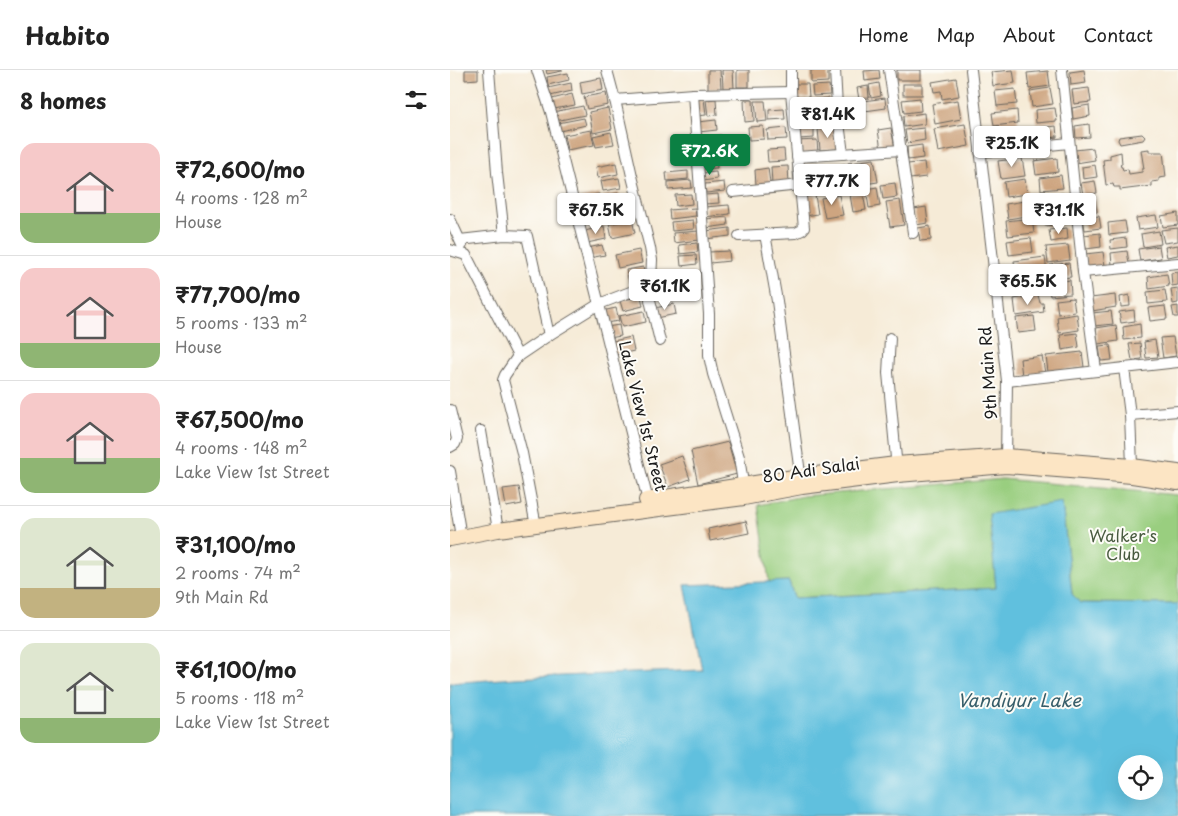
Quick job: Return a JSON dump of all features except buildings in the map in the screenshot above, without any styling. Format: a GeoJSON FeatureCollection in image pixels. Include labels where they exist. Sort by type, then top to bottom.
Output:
{"type":"FeatureCollection","features":[{"type":"Feature","properties":{"kind":"main road","name":"80 Adi Salai"},"geometry":{"type":"LineString","coordinates":[[1006,461],[1178,483]]}},
{"type":"Feature","properties":{"kind":"main road","name":"80 Adi Salai"},"geometry":{"type":"LineString","coordinates":[[455,533],[744,492],[801,481],[897,470],[1006,461],[1132,466],[1178,472]]}},
{"type":"Feature","properties":{"kind":"street"},"geometry":{"type":"LineString","coordinates":[[489,70],[504,234]]}},
{"type":"Feature","properties":{"kind":"street","name":"Lake View 1st Street"},"geometry":{"type":"LineString","coordinates":[[537,70],[550,112],[649,504]]}},
{"type":"Feature","properties":{"kind":"street"},"geometry":{"type":"LineString","coordinates":[[608,70],[650,248],[652,260],[650,300],[660,341]]}},
{"type":"Feature","properties":{"kind":"street"},"geometry":{"type":"LineString","coordinates":[[739,236],[796,232],[804,228],[791,70]]}},
{"type":"Feature","properties":{"kind":"street"},"geometry":{"type":"LineString","coordinates":[[835,70],[837,107],[843,154]]}},
{"type":"Feature","properties":{"kind":"street"},"geometry":{"type":"LineString","coordinates":[[889,70],[913,233]]}},
{"type":"Feature","properties":{"kind":"street","name":"9th Main Rd"},"geometry":{"type":"LineString","coordinates":[[971,70],[1007,381],[1006,461]]}},
{"type":"Feature","properties":{"kind":"street"},"geometry":{"type":"LineString","coordinates":[[1062,70],[1068,143],[1096,370]]}},
{"type":"Feature","properties":{"kind":"street"},"geometry":{"type":"LineString","coordinates":[[616,100],[693,94],[792,92]]}},
{"type":"Feature","properties":{"kind":"street"},"geometry":{"type":"LineString","coordinates":[[693,94],[709,314],[709,356],[739,457],[744,492]]}},
{"type":"Feature","properties":{"kind":"street"},"geometry":{"type":"LineString","coordinates":[[980,152],[1068,143]]}},
{"type":"Feature","properties":{"kind":"street"},"geometry":{"type":"LineString","coordinates":[[797,158],[901,150]]}},
{"type":"Feature","properties":{"kind":"street"},"geometry":{"type":"LineString","coordinates":[[733,192],[800,186]]}},
{"type":"Feature","properties":{"kind":"street"},"geometry":{"type":"LineString","coordinates":[[450,219],[466,255],[518,356]]}},
{"type":"Feature","properties":{"kind":"street"},"geometry":{"type":"LineString","coordinates":[[460,240],[504,234],[528,236],[549,335]]}},
{"type":"Feature","properties":{"kind":"street"},"geometry":{"type":"LineString","coordinates":[[764,234],[776,301],[801,481]]}},
{"type":"Feature","properties":{"kind":"street"},"geometry":{"type":"LineString","coordinates":[[450,250],[466,255]]}},
{"type":"Feature","properties":{"kind":"street"},"geometry":{"type":"LineString","coordinates":[[1083,272],[1178,263]]}},
{"type":"Feature","properties":{"kind":"street"},"geometry":{"type":"LineString","coordinates":[[535,522],[522,453],[503,380],[504,375],[518,356],[599,304],[651,284]]}},
{"type":"Feature","properties":{"kind":"street"},"geometry":{"type":"LineString","coordinates":[[890,338],[888,373],[897,470]]}},
{"type":"Feature","properties":{"kind":"street"},"geometry":{"type":"LineString","coordinates":[[1007,381],[1178,362]]}},
{"type":"Feature","properties":{"kind":"street"},"geometry":{"type":"LineString","coordinates":[[1124,368],[1130,415],[1132,466]]}},
{"type":"Feature","properties":{"kind":"street"},"geometry":{"type":"LineString","coordinates":[[450,410],[457,439],[456,444],[450,447]]}},
{"type":"Feature","properties":{"kind":"street"},"geometry":{"type":"LineString","coordinates":[[1130,415],[1178,411]]}},
{"type":"Feature","properties":{"kind":"street"},"geometry":{"type":"LineString","coordinates":[[481,431],[497,526]]}},
{"type":"Feature","properties":{"kind":"street"},"geometry":{"type":"LineString","coordinates":[[450,471],[455,533]]}},
{"type":"Feature","properties":{"kind":"green space","name":"Walker's Club"},"geometry":{"type":"Polygon","coordinates":[[[1003,479],[1178,495],[1178,604],[1080,603],[1072,594],[1062,503],[994,562],[996,588],[794,598],[789,581],[769,582],[758,505],[803,496],[1003,479]]]}},
{"type":"Feature","properties":{"kind":"water","name":"Vandiyur Lake"},"geometry":{"type":"Polygon","coordinates":[[[1062,502],[1072,594],[1080,603],[1178,604],[1178,816],[450,816],[450,683],[514,678],[702,670],[685,585],[789,581],[794,598],[996,588],[989,514],[1062,502]]]}}]}
